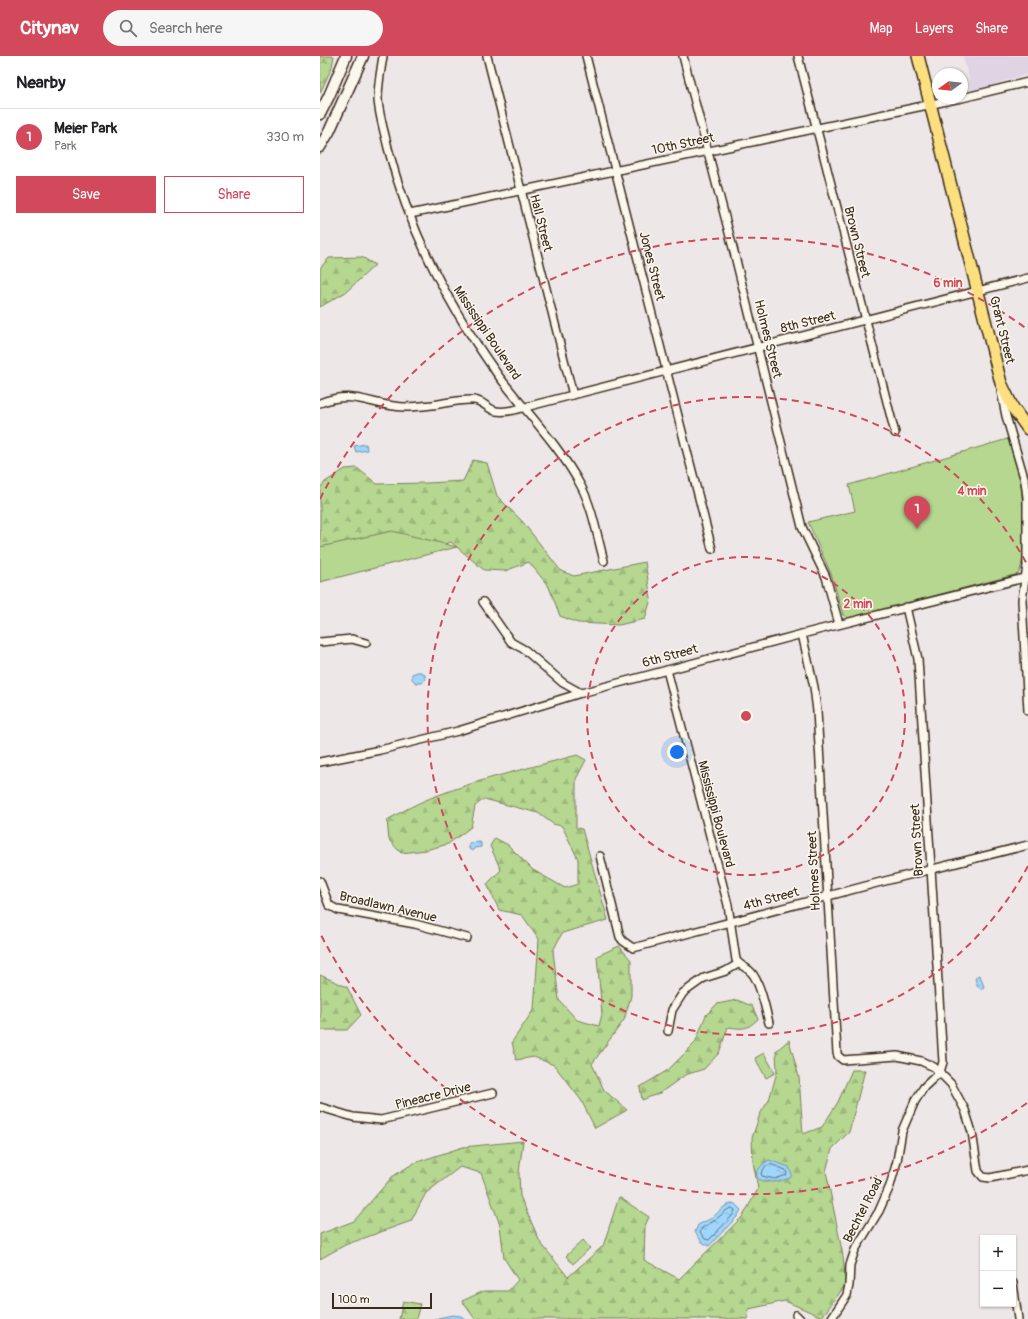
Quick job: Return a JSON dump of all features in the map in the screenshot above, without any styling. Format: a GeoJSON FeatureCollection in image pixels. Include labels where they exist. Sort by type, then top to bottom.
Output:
{"type":"FeatureCollection","features":[{"type":"Feature","properties":{"kind":"main road"},"geometry":{"type":"LineString","coordinates":[[320,114],[346,56]]}},
{"type":"Feature","properties":{"kind":"main road"},"geometry":{"type":"LineString","coordinates":[[320,147],[332,126],[363,56]]}},
{"type":"Feature","properties":{"kind":"main road","name":"Grant Street"},"geometry":{"type":"LineString","coordinates":[[918,56],[994,356]]}},
{"type":"Feature","properties":{"kind":"main road"},"geometry":{"type":"LineString","coordinates":[[994,356],[1001,382],[1013,408],[1028,429]]}},
{"type":"Feature","properties":{"kind":"street","name":"Mississippi Boulevard"},"geometry":{"type":"LineString","coordinates":[[383,56],[378,99],[384,133],[394,173],[423,247],[446,294],[464,324],[498,375],[551,441],[582,487],[590,508],[604,561]]}},
{"type":"Feature","properties":{"kind":"street","name":"Hall Street"},"geometry":{"type":"LineString","coordinates":[[487,56],[520,191],[573,395]]}},
{"type":"Feature","properties":{"kind":"street","name":"Jones Street"},"geometry":{"type":"LineString","coordinates":[[586,56],[712,550]]}},
{"type":"Feature","properties":{"kind":"street","name":"Holmes Street"},"geometry":{"type":"LineString","coordinates":[[683,56],[802,527],[826,576],[839,624]]}},
{"type":"Feature","properties":{"kind":"street","name":"Brown Street"},"geometry":{"type":"LineString","coordinates":[[798,56],[895,433]]}},
{"type":"Feature","properties":{"kind":"street","name":"10th Street"},"geometry":{"type":"LineString","coordinates":[[968,96],[1028,82]]}},
{"type":"Feature","properties":{"kind":"street","name":"10th Street"},"geometry":{"type":"LineString","coordinates":[[410,214],[931,104]]}},
{"type":"Feature","properties":{"kind":"street","name":"8th Street"},"geometry":{"type":"LineString","coordinates":[[320,403],[336,397],[349,397],[404,407],[430,405],[463,399],[477,400],[486,404],[495,411],[514,410],[1028,278]]}},
{"type":"Feature","properties":{"kind":"street","name":"Grant Street"},"geometry":{"type":"LineString","coordinates":[[994,356],[1006,416],[1025,481],[1027,497],[1027,566],[1022,600],[1028,711]]}},
{"type":"Feature","properties":{"kind":"street","name":"6th Street"},"geometry":{"type":"LineString","coordinates":[[320,762],[380,750],[458,730],[581,692],[839,624],[1026,577]]}},
{"type":"Feature","properties":{"kind":"street"},"geometry":{"type":"LineString","coordinates":[[483,602],[511,642],[525,650],[563,683],[581,692]]}},
{"type":"Feature","properties":{"kind":"street","name":"Brown Street"},"geometry":{"type":"LineString","coordinates":[[906,607],[918,660],[930,869],[943,1052],[943,1062],[940,1072]]}},
{"type":"Feature","properties":{"kind":"street","name":"Holmes Street"},"geometry":{"type":"LineString","coordinates":[[802,634],[814,687],[817,711],[837,1053],[843,1060],[897,1056],[920,1061],[934,1067],[940,1072]]}},
{"type":"Feature","properties":{"kind":"street"},"geometry":{"type":"LineString","coordinates":[[320,642],[352,639],[366,643]]}},
{"type":"Feature","properties":{"kind":"street","name":"Mississippi Boulevard"},"geometry":{"type":"LineString","coordinates":[[667,670],[728,905],[736,960],[738,964]]}},
{"type":"Feature","properties":{"kind":"street","name":"4th Street"},"geometry":{"type":"LineString","coordinates":[[600,856],[620,933],[623,941],[633,948],[930,869],[1028,845]]}},
{"type":"Feature","properties":{"kind":"street","name":"Broadlawn Avenue"},"geometry":{"type":"LineString","coordinates":[[320,881],[329,905],[338,910],[415,924],[467,938]]}},
{"type":"Feature","properties":{"kind":"street"},"geometry":{"type":"LineString","coordinates":[[668,1031],[672,1010],[683,993],[704,978],[726,971],[738,964],[751,972],[760,989],[769,1023]]}},
{"type":"Feature","properties":{"kind":"street"},"geometry":{"type":"LineString","coordinates":[[940,1072],[951,1084],[965,1110],[972,1132],[978,1171],[983,1177],[990,1178],[1028,1170]]}},
{"type":"Feature","properties":{"kind":"street","name":"Bechtel Road"},"geometry":{"type":"LineString","coordinates":[[830,1319],[847,1295],[850,1265],[855,1250],[879,1211],[890,1186],[897,1161],[902,1131],[915,1101],[924,1087],[940,1072]]}},
{"type":"Feature","properties":{"kind":"street","name":"Pineacre Drive"},"geometry":{"type":"LineString","coordinates":[[320,1107],[353,1117],[379,1120],[393,1118],[493,1093]]}},
{"type":"Feature","properties":{"kind":"street"},"geometry":{"type":"LineString","coordinates":[[1016,1305],[1018,1319]]}},
{"type":"Feature","properties":{"kind":"shaded area"},"geometry":{"type":"Polygon","coordinates":[[[963,56],[1028,56],[1028,74],[972,91],[968,75],[968,68],[966,68],[963,56]]]}},
{"type":"Feature","properties":{"kind":"green space"},"geometry":{"type":"Polygon","coordinates":[[[320,56],[334,56],[332,67],[320,93],[320,56]]]}},
{"type":"Feature","properties":{"kind":"green space"},"geometry":{"type":"Polygon","coordinates":[[[362,257],[375,265],[346,292],[320,307],[320,268],[329,258],[362,257]]]}},
{"type":"Feature","properties":{"kind":"green space"},"geometry":{"type":"Polygon","coordinates":[[[1011,438],[1019,471],[1023,508],[1023,555],[1018,574],[848,618],[843,615],[832,576],[808,522],[855,511],[849,485],[1011,438]]]}},
{"type":"Feature","properties":{"kind":"green space"},"geometry":{"type":"Polygon","coordinates":[[[473,460],[487,463],[497,496],[522,521],[561,571],[574,576],[645,562],[651,599],[645,619],[619,625],[578,623],[560,616],[549,587],[529,562],[505,571],[484,570],[451,542],[320,582],[320,488],[325,482],[345,469],[357,468],[377,484],[463,481],[473,460]]]}},
{"type":"Feature","properties":{"kind":"green space"},"geometry":{"type":"Polygon","coordinates":[[[392,531],[457,547],[320,582],[320,547],[392,531]]]}},
{"type":"Feature","properties":{"kind":"green space"},"geometry":{"type":"Polygon","coordinates":[[[577,755],[586,760],[576,779],[576,828],[582,829],[608,920],[562,933],[553,951],[559,1000],[577,1020],[599,1026],[602,1014],[597,956],[619,946],[631,960],[631,996],[624,1020],[592,1064],[604,1090],[627,1110],[595,1128],[581,1100],[554,1065],[534,1057],[516,1060],[512,1042],[534,1009],[539,939],[522,915],[499,910],[487,884],[501,870],[490,846],[495,838],[508,845],[533,870],[565,888],[578,884],[578,859],[562,826],[553,824],[538,813],[484,799],[475,806],[471,827],[448,844],[426,850],[401,853],[389,840],[387,820],[423,801],[453,790],[577,755]]]}},
{"type":"Feature","properties":{"kind":"green space"},"geometry":{"type":"Polygon","coordinates":[[[320,975],[347,987],[361,1015],[347,1030],[320,1030],[320,975]]]}},
{"type":"Feature","properties":{"kind":"green space"},"geometry":{"type":"Polygon","coordinates":[[[737,1000],[752,1006],[758,1019],[744,1028],[728,1027],[719,1053],[704,1069],[685,1075],[660,1093],[642,1100],[640,1087],[668,1070],[695,1043],[706,1015],[717,1004],[737,1000]]]}},
{"type":"Feature","properties":{"kind":"green space"},"geometry":{"type":"Polygon","coordinates":[[[789,1040],[799,1077],[803,1134],[822,1127],[838,1102],[852,1070],[865,1070],[849,1132],[832,1149],[826,1171],[843,1256],[846,1284],[822,1317],[785,1301],[749,1309],[748,1319],[475,1319],[462,1301],[484,1291],[508,1291],[518,1280],[504,1258],[500,1225],[481,1173],[460,1167],[426,1193],[411,1221],[345,1245],[320,1259],[320,1234],[354,1221],[392,1177],[414,1163],[463,1147],[523,1141],[519,1173],[520,1196],[540,1242],[568,1277],[603,1246],[619,1197],[649,1217],[645,1226],[644,1260],[679,1279],[743,1216],[758,1189],[753,1162],[752,1138],[760,1114],[769,1100],[777,1072],[776,1051],[789,1040]]]}},
{"type":"Feature","properties":{"kind":"green space"},"geometry":{"type":"Polygon","coordinates":[[[764,1053],[775,1073],[766,1078],[755,1058],[764,1053]]]}},
{"type":"Feature","properties":{"kind":"green space"},"geometry":{"type":"Polygon","coordinates":[[[583,1240],[590,1248],[573,1264],[566,1256],[583,1240]]]}},
{"type":"Feature","properties":{"kind":"green space"},"geometry":{"type":"Polygon","coordinates":[[[403,1301],[420,1304],[416,1319],[399,1319],[403,1301]]]}},
{"type":"Feature","properties":{"kind":"water"},"geometry":{"type":"Polygon","coordinates":[[[366,444],[367,450],[356,452],[354,446],[366,444]]]}},
{"type":"Feature","properties":{"kind":"water"},"geometry":{"type":"Polygon","coordinates":[[[421,672],[425,675],[425,679],[422,683],[416,683],[412,679],[412,674],[421,672]]]}},
{"type":"Feature","properties":{"kind":"water"},"geometry":{"type":"Polygon","coordinates":[[[480,842],[481,847],[474,848],[473,851],[469,849],[469,843],[480,842]]]}},
{"type":"Feature","properties":{"kind":"water"},"geometry":{"type":"Polygon","coordinates":[[[979,975],[984,987],[980,989],[975,979],[979,975]]]}},
{"type":"Feature","properties":{"kind":"water"},"geometry":{"type":"Polygon","coordinates":[[[769,1160],[789,1167],[792,1175],[790,1178],[774,1182],[766,1182],[758,1179],[756,1173],[763,1164],[769,1160]]]}},
{"type":"Feature","properties":{"kind":"water"},"geometry":{"type":"Polygon","coordinates":[[[734,1203],[741,1210],[737,1217],[709,1246],[702,1242],[695,1232],[698,1225],[712,1218],[725,1206],[734,1203]]]}},
{"type":"Feature","properties":{"kind":"water"},"geometry":{"type":"Polygon","coordinates":[[[452,1315],[461,1316],[465,1319],[434,1319],[452,1315]]]}},
{"type":"Feature","properties":{"kind":"place","name":"Meier Park"},"geometry":{"type":"Point","coordinates":[917,529]}}]}
